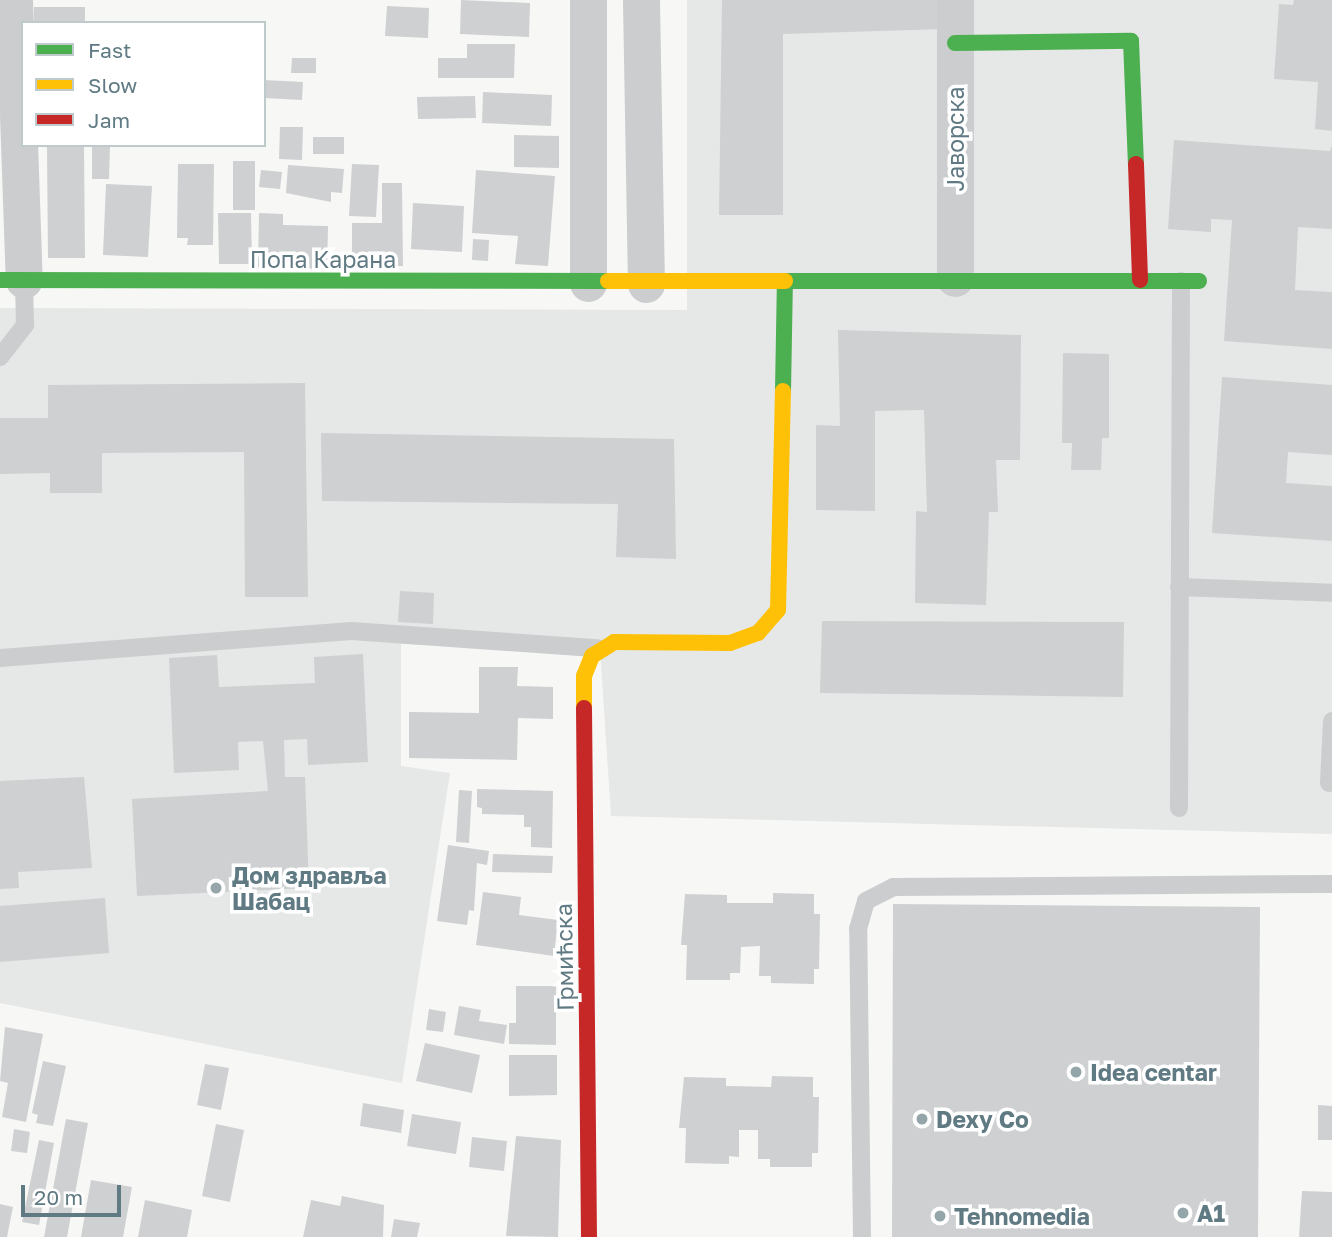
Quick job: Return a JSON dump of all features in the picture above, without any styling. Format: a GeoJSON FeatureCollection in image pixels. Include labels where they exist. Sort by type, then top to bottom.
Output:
{"type":"FeatureCollection","features":[{"type":"Feature","properties":{"kind":"street"},"geometry":{"type":"LineString","coordinates":[[12,280],[14,0]]}},
{"type":"Feature","properties":{"kind":"street"},"geometry":{"type":"LineString","coordinates":[[587,0],[588,283]]}},
{"type":"Feature","properties":{"kind":"street"},"geometry":{"type":"LineString","coordinates":[[641,0],[646,284]]}},
{"type":"Feature","properties":{"kind":"street","name":"Јаворска"},"geometry":{"type":"LineString","coordinates":[[955,0],[955,278]]}},
{"type":"Feature","properties":{"kind":"street"},"geometry":{"type":"LineString","coordinates":[[955,44],[1132,41],[1140,280]]}},
{"type":"Feature","properties":{"kind":"street","name":"Попа Карана"},"geometry":{"type":"LineString","coordinates":[[12,280],[646,284],[955,278],[1199,281]]}},
{"type":"Feature","properties":{"kind":"street"},"geometry":{"type":"LineString","coordinates":[[600,649],[614,642],[745,640],[758,633],[778,610],[785,281]]}},
{"type":"Feature","properties":{"kind":"street","name":"Грмићска"},"geometry":{"type":"LineString","coordinates":[[589,1237],[584,676],[600,649]]}},
{"type":"Feature","properties":{"kind":"lane"},"geometry":{"type":"LineString","coordinates":[[0,357],[25,324],[12,280]]}},
{"type":"Feature","properties":{"kind":"lane"},"geometry":{"type":"LineString","coordinates":[[1179,808],[1181,281]]}},
{"type":"Feature","properties":{"kind":"lane"},"geometry":{"type":"LineString","coordinates":[[1180,587],[1332,593]]}},
{"type":"Feature","properties":{"kind":"lane"},"geometry":{"type":"LineString","coordinates":[[0,658],[351,631],[600,649]]}},
{"type":"Feature","properties":{"kind":"lane"},"geometry":{"type":"LineString","coordinates":[[1329,783],[1332,721]]}},
{"type":"Feature","properties":{"kind":"lane"},"geometry":{"type":"LineString","coordinates":[[862,1237],[858,929],[866,901],[893,887],[1332,884]]}},
{"type":"Feature","properties":{"kind":"shaded area"},"geometry":{"type":"Polygon","coordinates":[[[687,0],[1332,0],[1332,834],[611,816],[600,649],[401,644],[401,766],[450,773],[402,1083],[0,1003],[0,308],[687,310],[687,0]]]}},
{"type":"Feature","properties":{"kind":"building"},"geometry":{"type":"Polygon","coordinates":[[[461,0],[530,3],[529,37],[460,34],[461,0]]]}},
{"type":"Feature","properties":{"kind":"building"},"geometry":{"type":"Polygon","coordinates":[[[722,0],[943,0],[943,29],[783,34],[783,215],[719,215],[722,0]]]}},
{"type":"Feature","properties":{"kind":"building"},"geometry":{"type":"Polygon","coordinates":[[[1294,0],[1332,0],[1332,131],[1315,129],[1318,82],[1274,79],[1279,4],[1293,5],[1294,0]]]}},
{"type":"Feature","properties":{"kind":"building"},"geometry":{"type":"Polygon","coordinates":[[[387,6],[429,8],[428,38],[385,36],[387,6]]]}},
{"type":"Feature","properties":{"kind":"building"},"geometry":{"type":"Polygon","coordinates":[[[34,7],[85,7],[85,21],[34,21],[34,7]]]}},
{"type":"Feature","properties":{"kind":"building"},"geometry":{"type":"Polygon","coordinates":[[[467,44],[515,44],[514,78],[438,78],[438,58],[467,58],[467,44]]]}},
{"type":"Feature","properties":{"kind":"building"},"geometry":{"type":"Polygon","coordinates":[[[292,58],[316,58],[316,73],[291,73],[292,58]]]}},
{"type":"Feature","properties":{"kind":"building"},"geometry":{"type":"Polygon","coordinates":[[[266,80],[303,82],[302,100],[266,98],[266,80]]]}},
{"type":"Feature","properties":{"kind":"building"},"geometry":{"type":"Polygon","coordinates":[[[483,92],[552,95],[551,126],[482,123],[483,92]]]}},
{"type":"Feature","properties":{"kind":"building"},"geometry":{"type":"Polygon","coordinates":[[[475,96],[476,118],[418,119],[417,97],[475,96]]]}},
{"type":"Feature","properties":{"kind":"building"},"geometry":{"type":"Polygon","coordinates":[[[280,127],[303,127],[302,160],[279,159],[280,127]]]}},
{"type":"Feature","properties":{"kind":"building"},"geometry":{"type":"Polygon","coordinates":[[[514,135],[559,136],[559,168],[514,167],[514,135]]]}},
{"type":"Feature","properties":{"kind":"building"},"geometry":{"type":"Polygon","coordinates":[[[313,137],[344,137],[344,154],[313,154],[313,137]]]}},
{"type":"Feature","properties":{"kind":"building"},"geometry":{"type":"Polygon","coordinates":[[[1174,140],[1330,151],[1332,145],[1332,229],[1298,227],[1295,290],[1332,292],[1332,349],[1224,341],[1232,220],[1211,219],[1211,232],[1168,229],[1174,140]]]}},
{"type":"Feature","properties":{"kind":"building"},"geometry":{"type":"Polygon","coordinates":[[[47,147],[84,147],[85,258],[48,258],[47,147]]]}},
{"type":"Feature","properties":{"kind":"building"},"geometry":{"type":"Polygon","coordinates":[[[92,147],[110,147],[109,179],[92,179],[92,147]]]}},
{"type":"Feature","properties":{"kind":"building"},"geometry":{"type":"Polygon","coordinates":[[[233,161],[255,161],[255,210],[233,210],[233,161]]]}},
{"type":"Feature","properties":{"kind":"building"},"geometry":{"type":"Polygon","coordinates":[[[178,164],[214,164],[213,245],[187,245],[188,238],[177,238],[178,164]]]}},
{"type":"Feature","properties":{"kind":"building"},"geometry":{"type":"Polygon","coordinates":[[[352,164],[379,165],[376,217],[349,216],[352,164]]]}},
{"type":"Feature","properties":{"kind":"building"},"geometry":{"type":"Polygon","coordinates":[[[288,165],[344,169],[342,193],[331,192],[331,202],[286,193],[288,165]]]}},
{"type":"Feature","properties":{"kind":"building"},"geometry":{"type":"Polygon","coordinates":[[[261,170],[282,172],[280,189],[259,187],[261,170]]]}},
{"type":"Feature","properties":{"kind":"building"},"geometry":{"type":"Polygon","coordinates":[[[476,170],[555,176],[548,266],[515,264],[518,236],[472,233],[476,170]]]}},
{"type":"Feature","properties":{"kind":"building"},"geometry":{"type":"Polygon","coordinates":[[[382,183],[402,183],[403,266],[352,266],[352,223],[382,223],[382,183]]]}},
{"type":"Feature","properties":{"kind":"building"},"geometry":{"type":"Polygon","coordinates":[[[106,184],[152,186],[148,257],[103,255],[106,184]]]}},
{"type":"Feature","properties":{"kind":"building"},"geometry":{"type":"Polygon","coordinates":[[[413,203],[464,206],[462,252],[411,249],[413,203]]]}},
{"type":"Feature","properties":{"kind":"building"},"geometry":{"type":"Polygon","coordinates":[[[218,213],[251,213],[252,264],[219,264],[218,213]]]}},
{"type":"Feature","properties":{"kind":"building"},"geometry":{"type":"Polygon","coordinates":[[[259,213],[283,214],[283,225],[328,226],[327,269],[258,267],[259,213]]]}},
{"type":"Feature","properties":{"kind":"building"},"geometry":{"type":"Polygon","coordinates":[[[473,239],[489,240],[488,261],[472,260],[473,239]]]}},
{"type":"Feature","properties":{"kind":"building"},"geometry":{"type":"Polygon","coordinates":[[[838,330],[1021,335],[1020,460],[996,460],[998,512],[989,512],[986,605],[915,603],[916,511],[927,512],[924,410],[875,411],[875,511],[816,510],[816,425],[840,426],[838,330]]]}},
{"type":"Feature","properties":{"kind":"building"},"geometry":{"type":"Polygon","coordinates":[[[1063,353],[1109,354],[1109,438],[1102,438],[1101,470],[1071,470],[1072,443],[1062,443],[1063,353]]]}},
{"type":"Feature","properties":{"kind":"building"},"geometry":{"type":"Polygon","coordinates":[[[1222,377],[1332,385],[1332,455],[1288,452],[1286,483],[1332,486],[1332,541],[1212,533],[1222,377]]]}},
{"type":"Feature","properties":{"kind":"building"},"geometry":{"type":"Polygon","coordinates":[[[305,383],[308,597],[245,597],[244,452],[102,453],[102,493],[50,493],[50,473],[0,474],[0,418],[48,418],[48,385],[305,383]]]}},
{"type":"Feature","properties":{"kind":"building"},"geometry":{"type":"Polygon","coordinates":[[[321,433],[674,439],[676,559],[616,557],[618,504],[322,501],[321,433]]]}},
{"type":"Feature","properties":{"kind":"building"},"geometry":{"type":"Polygon","coordinates":[[[400,591],[434,593],[433,624],[398,622],[400,591]]]}},
{"type":"Feature","properties":{"kind":"building"},"geometry":{"type":"Polygon","coordinates":[[[822,621],[1124,622],[1123,697],[820,693],[822,621]]]}},
{"type":"Feature","properties":{"kind":"building"},"geometry":{"type":"Polygon","coordinates":[[[363,654],[368,762],[308,765],[307,739],[284,740],[285,777],[305,777],[309,888],[137,896],[132,799],[268,791],[263,741],[238,742],[239,770],[174,773],[169,658],[217,655],[219,687],[315,683],[314,657],[363,654]]]}},
{"type":"Feature","properties":{"kind":"building"},"geometry":{"type":"Polygon","coordinates":[[[479,667],[518,667],[517,686],[553,687],[553,719],[518,718],[517,760],[409,758],[409,712],[479,713],[479,667]]]}},
{"type":"Feature","properties":{"kind":"building"},"geometry":{"type":"Polygon","coordinates":[[[84,777],[92,868],[18,872],[19,888],[0,889],[0,781],[84,777]]]}},
{"type":"Feature","properties":{"kind":"building"},"geometry":{"type":"Polygon","coordinates":[[[477,789],[553,791],[552,848],[531,847],[531,827],[524,827],[524,815],[482,814],[482,808],[477,807],[477,789]]]}},
{"type":"Feature","properties":{"kind":"building"},"geometry":{"type":"Polygon","coordinates":[[[459,790],[472,791],[469,843],[456,842],[459,790]]]}},
{"type":"Feature","properties":{"kind":"building"},"geometry":{"type":"Polygon","coordinates":[[[448,845],[489,851],[487,865],[477,863],[474,911],[469,910],[467,925],[437,921],[448,845]]]}},
{"type":"Feature","properties":{"kind":"building"},"geometry":{"type":"Polygon","coordinates":[[[493,854],[553,856],[552,873],[492,872],[493,854]]]}},
{"type":"Feature","properties":{"kind":"building"},"geometry":{"type":"Polygon","coordinates":[[[483,892],[521,897],[519,915],[558,920],[554,956],[476,945],[483,892]]]}},
{"type":"Feature","properties":{"kind":"building"},"geometry":{"type":"Polygon","coordinates":[[[773,893],[814,894],[814,914],[820,914],[819,969],[814,969],[814,984],[771,983],[771,976],[759,976],[760,946],[741,947],[740,973],[730,973],[730,980],[686,980],[687,945],[681,945],[685,894],[727,895],[727,903],[773,903],[773,893]]]}},
{"type":"Feature","properties":{"kind":"building"},"geometry":{"type":"Polygon","coordinates":[[[105,898],[109,953],[0,962],[0,906],[105,898]]]}},
{"type":"Feature","properties":{"kind":"building","name":"Idea centar"},"geometry":{"type":"Polygon","coordinates":[[[893,904],[1260,907],[1258,1237],[892,1237],[893,904]]]}},
{"type":"Feature","properties":{"kind":"building"},"geometry":{"type":"Polygon","coordinates":[[[516,986],[556,986],[556,1045],[509,1044],[509,1023],[516,1023],[516,986]]]}},
{"type":"Feature","properties":{"kind":"building"},"geometry":{"type":"Polygon","coordinates":[[[459,1006],[481,1010],[479,1021],[507,1025],[504,1044],[454,1035],[459,1006]]]}},
{"type":"Feature","properties":{"kind":"building"},"geometry":{"type":"Polygon","coordinates":[[[429,1009],[446,1012],[443,1032],[426,1030],[429,1009]]]}},
{"type":"Feature","properties":{"kind":"building"},"geometry":{"type":"Polygon","coordinates":[[[5,1027],[43,1034],[26,1122],[2,1117],[8,1083],[0,1081],[5,1027]]]}},
{"type":"Feature","properties":{"kind":"building"},"geometry":{"type":"Polygon","coordinates":[[[425,1043],[480,1055],[472,1093],[416,1081],[425,1043]]]}},
{"type":"Feature","properties":{"kind":"building"},"geometry":{"type":"Polygon","coordinates":[[[509,1055],[557,1055],[557,1095],[509,1096],[509,1055]]]}},
{"type":"Feature","properties":{"kind":"building"},"geometry":{"type":"Polygon","coordinates":[[[43,1061],[66,1066],[53,1126],[36,1123],[38,1115],[32,1113],[43,1061]]]}},
{"type":"Feature","properties":{"kind":"building"},"geometry":{"type":"Polygon","coordinates":[[[205,1064],[229,1068],[221,1110],[197,1105],[205,1064]]]}},
{"type":"Feature","properties":{"kind":"building"},"geometry":{"type":"Polygon","coordinates":[[[772,1076],[813,1077],[813,1097],[819,1097],[818,1153],[812,1153],[812,1167],[770,1167],[770,1159],[758,1159],[758,1130],[739,1130],[739,1157],[729,1156],[729,1164],[685,1163],[686,1128],[679,1128],[684,1077],[726,1078],[726,1086],[771,1087],[772,1076]]]}},
{"type":"Feature","properties":{"kind":"building"},"geometry":{"type":"Polygon","coordinates":[[[363,1103],[404,1110],[401,1133],[360,1126],[363,1103]]]}},
{"type":"Feature","properties":{"kind":"building"},"geometry":{"type":"Polygon","coordinates":[[[1318,1105],[1332,1106],[1332,1140],[1318,1140],[1318,1105]]]}},
{"type":"Feature","properties":{"kind":"building"},"geometry":{"type":"Polygon","coordinates":[[[412,1114],[461,1122],[456,1154],[407,1146],[412,1114]]]}},
{"type":"Feature","properties":{"kind":"building"},"geometry":{"type":"Polygon","coordinates":[[[66,1119],[88,1123],[67,1237],[44,1237],[66,1119]]]}},
{"type":"Feature","properties":{"kind":"building"},"geometry":{"type":"Polygon","coordinates":[[[216,1124],[244,1130],[230,1202],[202,1196],[216,1124]]]}},
{"type":"Feature","properties":{"kind":"building"},"geometry":{"type":"Polygon","coordinates":[[[14,1129],[30,1132],[27,1153],[11,1151],[14,1129]]]}},
{"type":"Feature","properties":{"kind":"building"},"geometry":{"type":"Polygon","coordinates":[[[516,1136],[561,1140],[558,1237],[506,1236],[516,1136]]]}},
{"type":"Feature","properties":{"kind":"building"},"geometry":{"type":"Polygon","coordinates":[[[472,1137],[507,1141],[504,1171],[469,1167],[472,1137]]]}},
{"type":"Feature","properties":{"kind":"building"},"geometry":{"type":"Polygon","coordinates":[[[39,1140],[54,1143],[39,1225],[22,1222],[39,1140]]]}},
{"type":"Feature","properties":{"kind":"building"},"geometry":{"type":"Polygon","coordinates":[[[91,1180],[132,1187],[123,1237],[81,1237],[91,1180]]]}},
{"type":"Feature","properties":{"kind":"building"},"geometry":{"type":"Polygon","coordinates":[[[1302,1191],[1332,1192],[1332,1237],[1299,1237],[1302,1191]]]}},
{"type":"Feature","properties":{"kind":"building"},"geometry":{"type":"Polygon","coordinates":[[[342,1196],[384,1205],[383,1237],[303,1237],[311,1200],[340,1206],[342,1196]]]}},
{"type":"Feature","properties":{"kind":"building"},"geometry":{"type":"Polygon","coordinates":[[[145,1200],[192,1210],[187,1237],[138,1237],[145,1200]]]}},
{"type":"Feature","properties":{"kind":"building"},"geometry":{"type":"Polygon","coordinates":[[[0,1204],[13,1207],[7,1237],[0,1237],[0,1204]]]}},
{"type":"Feature","properties":{"kind":"building"},"geometry":{"type":"Polygon","coordinates":[[[394,1219],[420,1223],[417,1237],[391,1237],[394,1219]]]}},
{"type":"Feature","properties":{"kind":"traffic: fast"},"geometry":{"type":"LineString","coordinates":[[955,43],[1131,41],[1136,164]]}},
{"type":"Feature","properties":{"kind":"traffic: fast"},"geometry":{"type":"LineString","coordinates":[[0,280],[608,281]]}},
{"type":"Feature","properties":{"kind":"traffic: fast"},"geometry":{"type":"LineString","coordinates":[[783,391],[785,281],[1199,281]]}},
{"type":"Feature","properties":{"kind":"traffic: slow"},"geometry":{"type":"LineString","coordinates":[[608,281],[785,281]]}},
{"type":"Feature","properties":{"kind":"traffic: slow"},"geometry":{"type":"LineString","coordinates":[[584,708],[584,676],[592,656],[614,642],[730,643],[758,633],[778,610],[783,391]]}},
{"type":"Feature","properties":{"kind":"traffic: jam"},"geometry":{"type":"LineString","coordinates":[[1136,164],[1140,280]]}},
{"type":"Feature","properties":{"kind":"traffic: jam"},"geometry":{"type":"LineString","coordinates":[[584,708],[589,1237]]}},
{"type":"Feature","properties":{"kind":"place","name":"Дом здравља Шабац"},"geometry":{"type":"Point","coordinates":[216,888]}},
{"type":"Feature","properties":{"kind":"place","name":"Idea centar"},"geometry":{"type":"Point","coordinates":[1076,1072]}},
{"type":"Feature","properties":{"kind":"place","name":"Dexy Co"},"geometry":{"type":"Point","coordinates":[922,1119]}},
{"type":"Feature","properties":{"kind":"place","name":"A1"},"geometry":{"type":"Point","coordinates":[1183,1213]}},
{"type":"Feature","properties":{"kind":"place","name":"Tehnomedia"},"geometry":{"type":"Point","coordinates":[940,1216]}}]}
